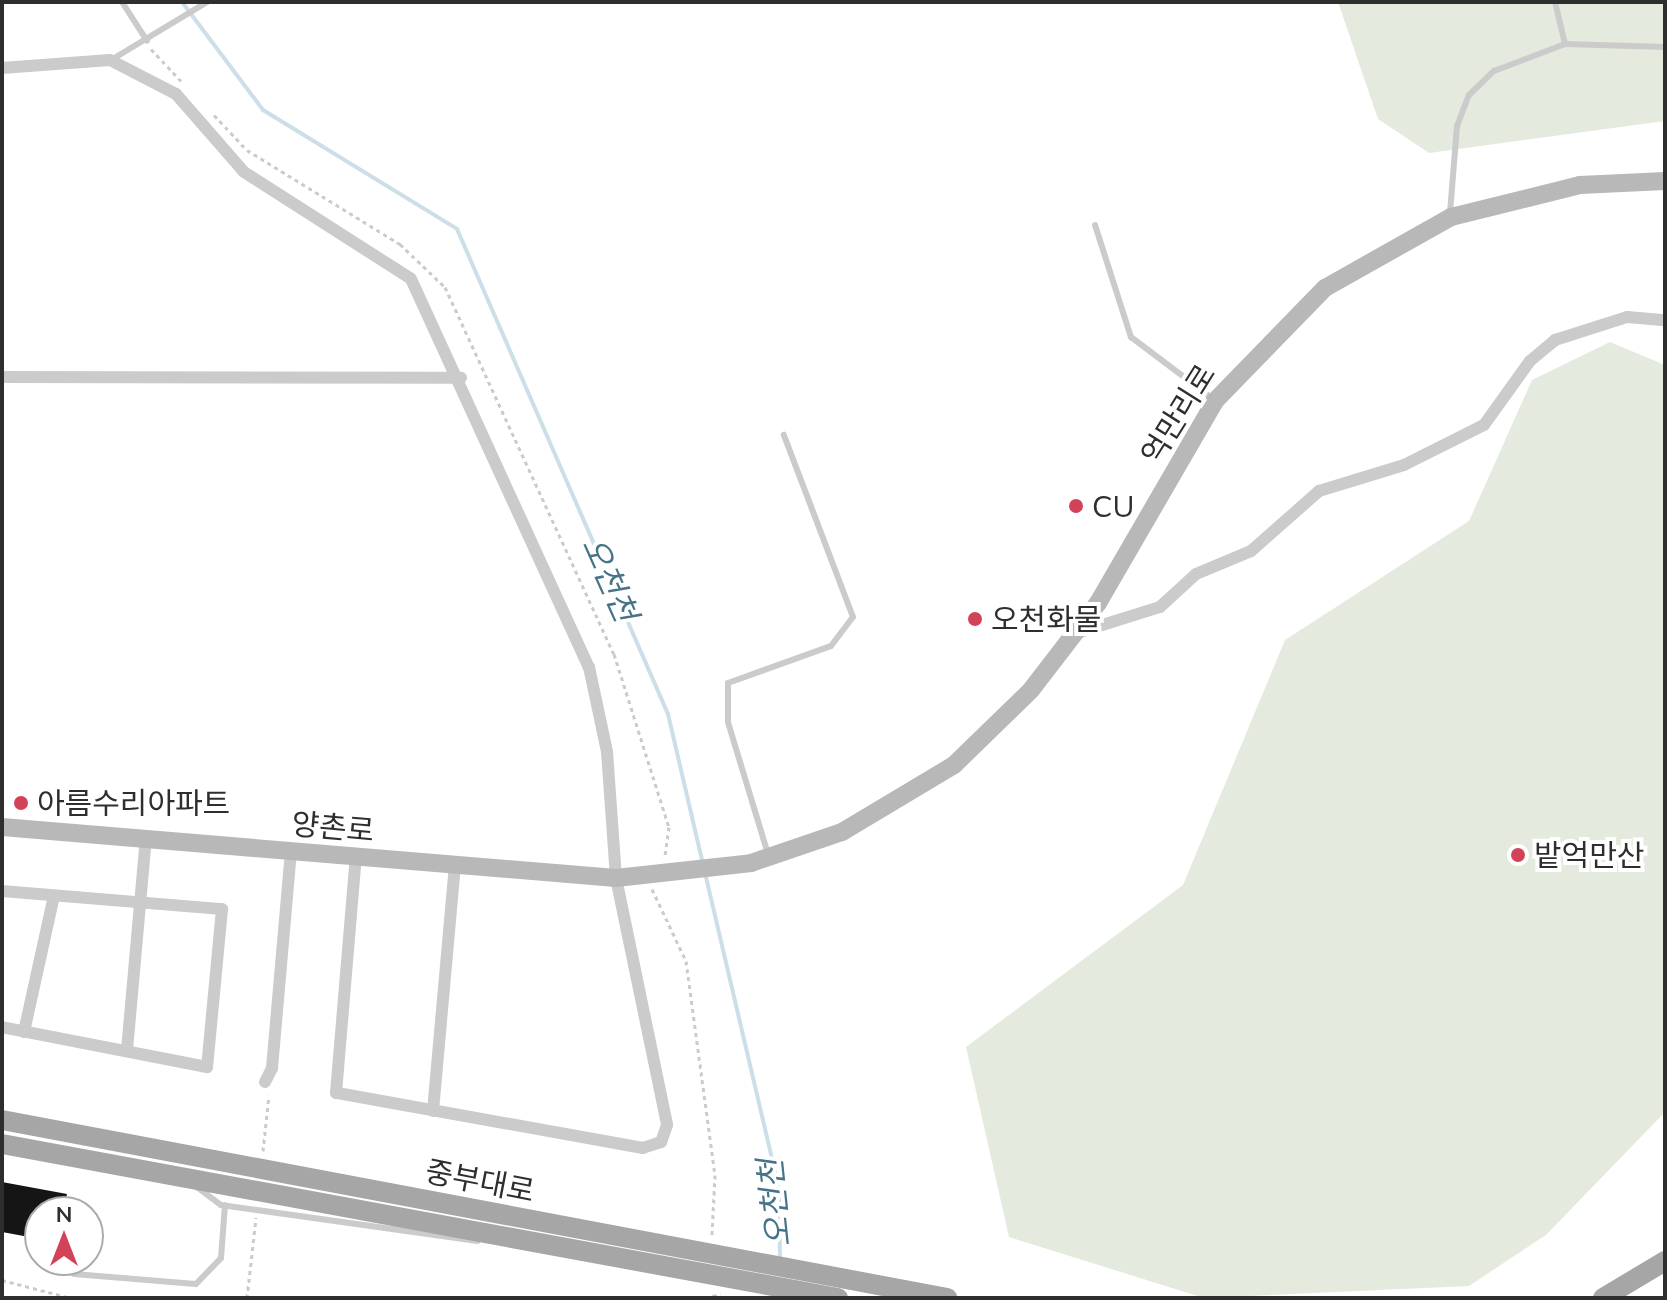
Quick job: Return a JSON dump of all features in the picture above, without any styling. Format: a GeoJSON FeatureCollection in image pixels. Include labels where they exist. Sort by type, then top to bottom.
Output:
{"type":"FeatureCollection","features":[{"type":"Feature","properties":{"kind":"main road","name":"중부대로"},"geometry":{"type":"LineString","coordinates":[[2,1120],[947,1298]]}},
{"type":"Feature","properties":{"kind":"main road","name":"중부대로"},"geometry":{"type":"LineString","coordinates":[[2,1144],[546,1243],[728,1286],[838,1298]]}},
{"type":"Feature","properties":{"kind":"main road"},"geometry":{"type":"LineString","coordinates":[[1603,1298],[1665,1261]]}},
{"type":"Feature","properties":{"kind":"street"},"geometry":{"type":"LineString","coordinates":[[2,68],[110,60],[176,94],[244,172],[411,279],[461,378],[589,667],[607,752],[616,878],[667,1125],[661,1142],[643,1148],[336,1093],[356,857]]}},
{"type":"Feature","properties":{"kind":"street","name":"억만리로"},"geometry":{"type":"LineString","coordinates":[[654,877],[760,860],[842,832],[935,779],[1007,717],[1080,632],[1215,401],[1325,288],[1451,217],[1580,185],[1665,181]]}},
{"type":"Feature","properties":{"kind":"street"},"geometry":{"type":"LineString","coordinates":[[1080,632],[1160,607],[1196,574],[1251,551],[1319,491],[1404,465],[1484,425],[1530,361],[1555,340],[1627,317],[1665,320]]}},
{"type":"Feature","properties":{"kind":"street"},"geometry":{"type":"LineString","coordinates":[[2,377],[461,378]]}},
{"type":"Feature","properties":{"kind":"street","name":"양촌로"},"geometry":{"type":"LineString","coordinates":[[2,827],[455,866],[616,878],[654,877]]}},
{"type":"Feature","properties":{"kind":"street"},"geometry":{"type":"LineString","coordinates":[[127,1050],[146,839]]}},
{"type":"Feature","properties":{"kind":"street"},"geometry":{"type":"LineString","coordinates":[[265,1082],[272,1068],[291,851]]}},
{"type":"Feature","properties":{"kind":"street"},"geometry":{"type":"LineString","coordinates":[[433,1111],[455,866]]}},
{"type":"Feature","properties":{"kind":"street"},"geometry":{"type":"LineString","coordinates":[[2,891],[222,909],[207,1067],[2,1027]]}},
{"type":"Feature","properties":{"kind":"street"},"geometry":{"type":"LineString","coordinates":[[24,1032],[54,896]]}},
{"type":"Feature","properties":{"kind":"lane"},"geometry":{"type":"LineString","coordinates":[[122,2],[147,41]]}},
{"type":"Feature","properties":{"kind":"lane"},"geometry":{"type":"LineString","coordinates":[[110,60],[162,33],[207,2]]}},
{"type":"Feature","properties":{"kind":"lane"},"geometry":{"type":"LineString","coordinates":[[1555,2],[1565,44]]}},
{"type":"Feature","properties":{"kind":"lane"},"geometry":{"type":"LineString","coordinates":[[1451,217],[1449,165],[1469,95],[1528,53],[1565,44],[1665,47]]}},
{"type":"Feature","properties":{"kind":"lane"},"geometry":{"type":"LineString","coordinates":[[1095,225],[1131,337],[1215,401]]}},
{"type":"Feature","properties":{"kind":"lane"},"geometry":{"type":"LineString","coordinates":[[760,860],[728,722],[728,683],[831,646],[853,617],[784,435]]}},
{"type":"Feature","properties":{"kind":"lane"},"geometry":{"type":"LineString","coordinates":[[173,1175],[225,1205],[451,1239],[546,1243]]}},
{"type":"Feature","properties":{"kind":"lane"},"geometry":{"type":"LineString","coordinates":[[98,1276],[196,1284],[221,1258],[225,1205]]}},
{"type":"Feature","properties":{"kind":"path"},"geometry":{"type":"LineString","coordinates":[[147,41],[191,91]]}},
{"type":"Feature","properties":{"kind":"path"},"geometry":{"type":"LineString","coordinates":[[209,110],[247,150],[298,186],[338,201],[445,287],[632,700],[669,827],[670,849],[654,877],[686,961],[715,1175],[718,1256]]}},
{"type":"Feature","properties":{"kind":"path"},"geometry":{"type":"LineString","coordinates":[[2,1280],[71,1298]]}},
{"type":"Feature","properties":{"kind":"path"},"geometry":{"type":"LineString","coordinates":[[705,1298],[728,1286]]}},
{"type":"Feature","properties":{"kind":"shaded area"},"geometry":{"type":"Polygon","coordinates":[[[1338,2],[1665,2],[1665,121],[1429,153],[1378,119],[1338,2]]]}},
{"type":"Feature","properties":{"kind":"shaded area"},"geometry":{"type":"Polygon","coordinates":[[[1610,342],[1665,365],[1665,1112],[1546,1235],[1469,1286],[1204,1298],[1009,1237],[966,1047],[1183,885],[1285,640],[1469,521],[1532,380],[1610,342]]]}},
{"type":"Feature","properties":{"kind":"building"},"geometry":{"type":"Polygon","coordinates":[[[2,1182],[67,1194],[24,1196],[24,1236],[2,1232],[2,1182]]]}},
{"type":"Feature","properties":{"kind":"waterway","name":"오천천"},"geometry":{"type":"LineString","coordinates":[[182,2],[263,110],[457,229],[668,714],[703,864]]}},
{"type":"Feature","properties":{"kind":"waterway","name":"오천천"},"geometry":{"type":"LineString","coordinates":[[705,873],[779,1189],[780,1260]]}},
{"type":"Feature","properties":{"kind":"place","name":"CU"},"geometry":{"type":"Point","coordinates":[1076,506]}},
{"type":"Feature","properties":{"kind":"place","name":"오천화물"},"geometry":{"type":"Point","coordinates":[975,619]}},
{"type":"Feature","properties":{"kind":"place","name":"아름수리아파트"},"geometry":{"type":"Point","coordinates":[21,803]}},
{"type":"Feature","properties":{"kind":"place","name":"밭억만산"},"geometry":{"type":"Point","coordinates":[1518,855]}}]}
